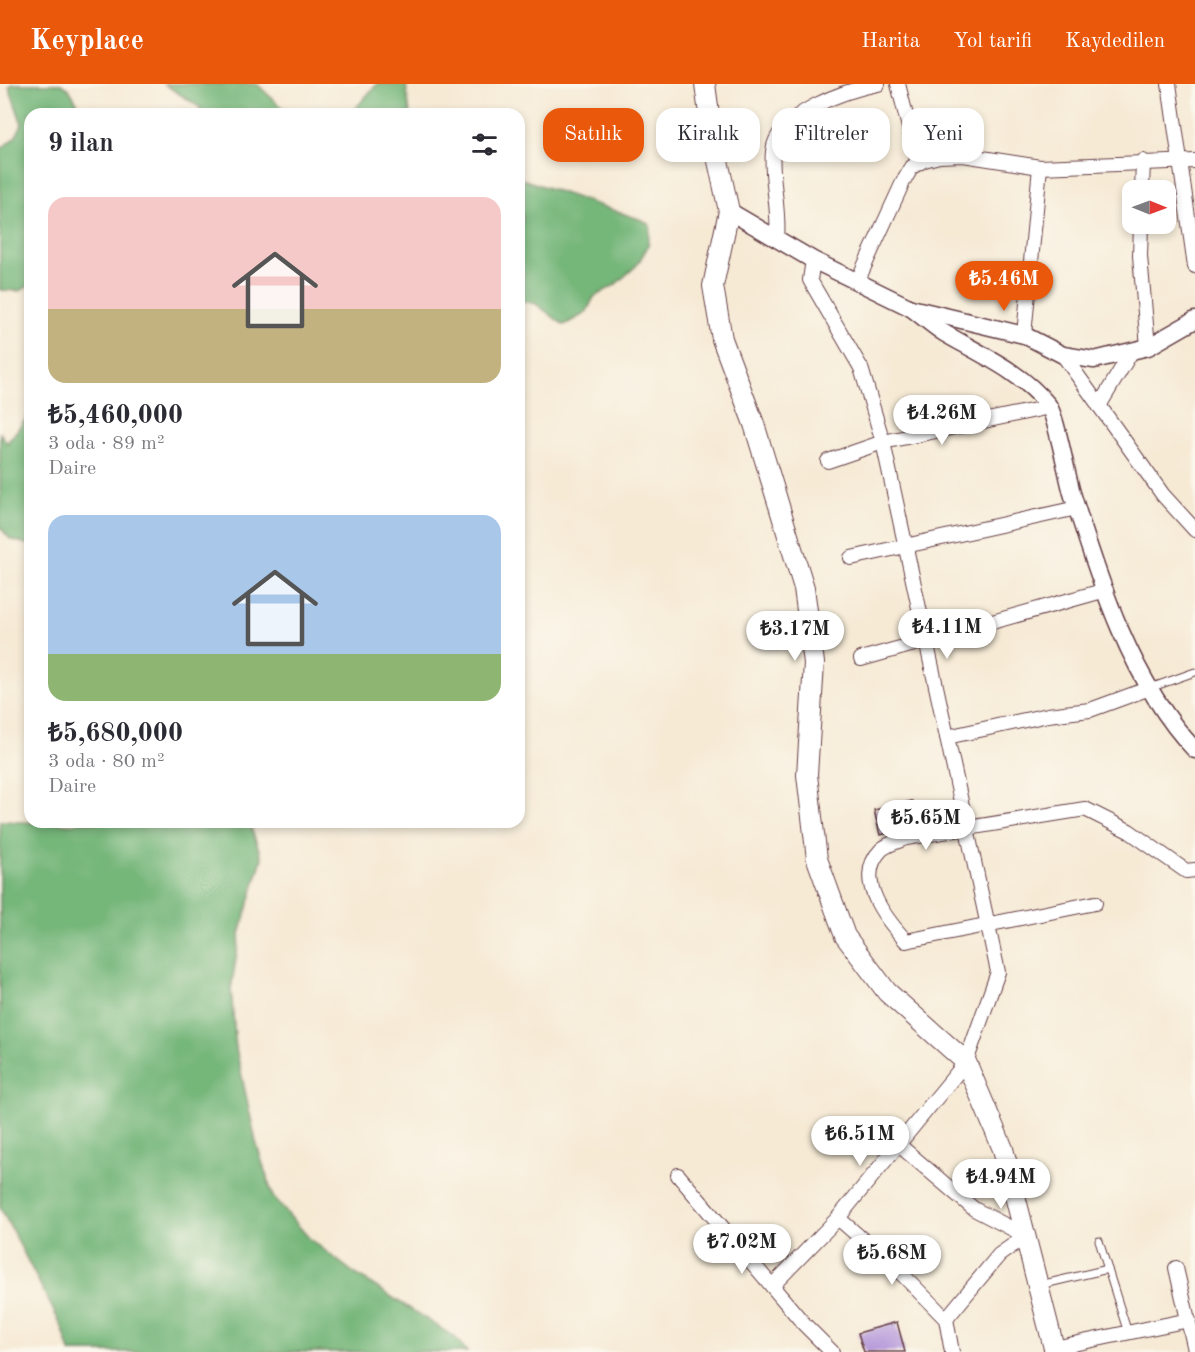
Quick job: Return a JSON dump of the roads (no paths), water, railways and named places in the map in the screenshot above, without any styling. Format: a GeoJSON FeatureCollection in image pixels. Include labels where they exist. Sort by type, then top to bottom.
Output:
{"type":"FeatureCollection","features":[{"type":"Feature","properties":{"kind":"main road"},"geometry":{"type":"LineString","coordinates":[[705,84],[711,129],[729,211],[713,285],[722,339],[754,424],[804,588],[814,663],[807,775],[817,859],[845,936],[887,992],[966,1062],[1003,1149],[1054,1350]]}},
{"type":"Feature","properties":{"kind":"street"},"geometry":{"type":"LineString","coordinates":[[777,239],[779,218],[773,148],[778,137],[791,122],[808,110],[829,99],[878,84]]}},
{"type":"Feature","properties":{"kind":"street"},"geometry":{"type":"LineString","coordinates":[[898,84],[918,163]]}},
{"type":"Feature","properties":{"kind":"street"},"geometry":{"type":"LineString","coordinates":[[1169,84],[1195,266]]}},
{"type":"Feature","properties":{"kind":"street"},"geometry":{"type":"LineString","coordinates":[[857,282],[903,182],[912,166],[918,163],[939,156],[963,155],[1040,167],[1143,161],[1195,161]]}},
{"type":"Feature","properties":{"kind":"street"},"geometry":{"type":"LineString","coordinates":[[1142,180],[1143,161]]}},
{"type":"Feature","properties":{"kind":"street"},"geometry":{"type":"LineString","coordinates":[[1024,335],[1040,167]]}},
{"type":"Feature","properties":{"kind":"street"},"geometry":{"type":"LineString","coordinates":[[729,211],[813,260],[911,308],[941,331],[1015,373],[1050,407],[1077,508],[1106,590],[1139,672],[1179,733],[1195,750]]}},
{"type":"Feature","properties":{"kind":"street"},"geometry":{"type":"LineString","coordinates":[[1099,405],[1140,349],[1141,234]]}},
{"type":"Feature","properties":{"kind":"street"},"geometry":{"type":"LineString","coordinates":[[772,1286],[838,1218],[966,1062],[998,972],[883,442],[861,368],[810,280],[813,260]]}},
{"type":"Feature","properties":{"kind":"street"},"geometry":{"type":"LineString","coordinates":[[911,308],[1024,335],[1062,355],[1094,360],[1140,349],[1195,320]]}},
{"type":"Feature","properties":{"kind":"street"},"geometry":{"type":"LineString","coordinates":[[1062,355],[1163,495],[1195,530]]}},
{"type":"Feature","properties":{"kind":"street"},"geometry":{"type":"LineString","coordinates":[[828,461],[883,442],[1050,407]]}},
{"type":"Feature","properties":{"kind":"street"},"geometry":{"type":"LineString","coordinates":[[850,558],[1077,508]]}},
{"type":"Feature","properties":{"kind":"street"},"geometry":{"type":"LineString","coordinates":[[861,659],[1106,590]]}},
{"type":"Feature","properties":{"kind":"street"},"geometry":{"type":"LineString","coordinates":[[947,737],[1048,715],[1090,710],[1149,688]]}},
{"type":"Feature","properties":{"kind":"street"},"geometry":{"type":"LineString","coordinates":[[1095,903],[906,941],[882,914],[871,885],[872,863],[882,849],[906,837],[1085,810],[1129,831],[1186,872],[1195,870]]}},
{"type":"Feature","properties":{"kind":"street"},"geometry":{"type":"LineString","coordinates":[[898,1145],[974,1209],[1026,1236],[999,1255],[946,1319]]}},
{"type":"Feature","properties":{"kind":"street"},"geometry":{"type":"LineString","coordinates":[[678,1175],[772,1286],[832,1352]]}},
{"type":"Feature","properties":{"kind":"street"},"geometry":{"type":"LineString","coordinates":[[838,1218],[903,1275],[946,1319],[952,1352]]}},
{"type":"Feature","properties":{"kind":"street"},"geometry":{"type":"LineString","coordinates":[[1176,1268],[1195,1350]]}},
{"type":"Feature","properties":{"kind":"street"},"geometry":{"type":"LineString","coordinates":[[1054,1350],[1189,1320]]}},
{"type":"Feature","properties":{"kind":"lane"},"geometry":{"type":"LineString","coordinates":[[1149,688],[1195,672]]}},
{"type":"Feature","properties":{"kind":"lane"},"geometry":{"type":"LineString","coordinates":[[1099,1241],[1128,1332]]}},
{"type":"Feature","properties":{"kind":"lane"},"geometry":{"type":"LineString","coordinates":[[1039,1286],[1107,1269]]}}]}
